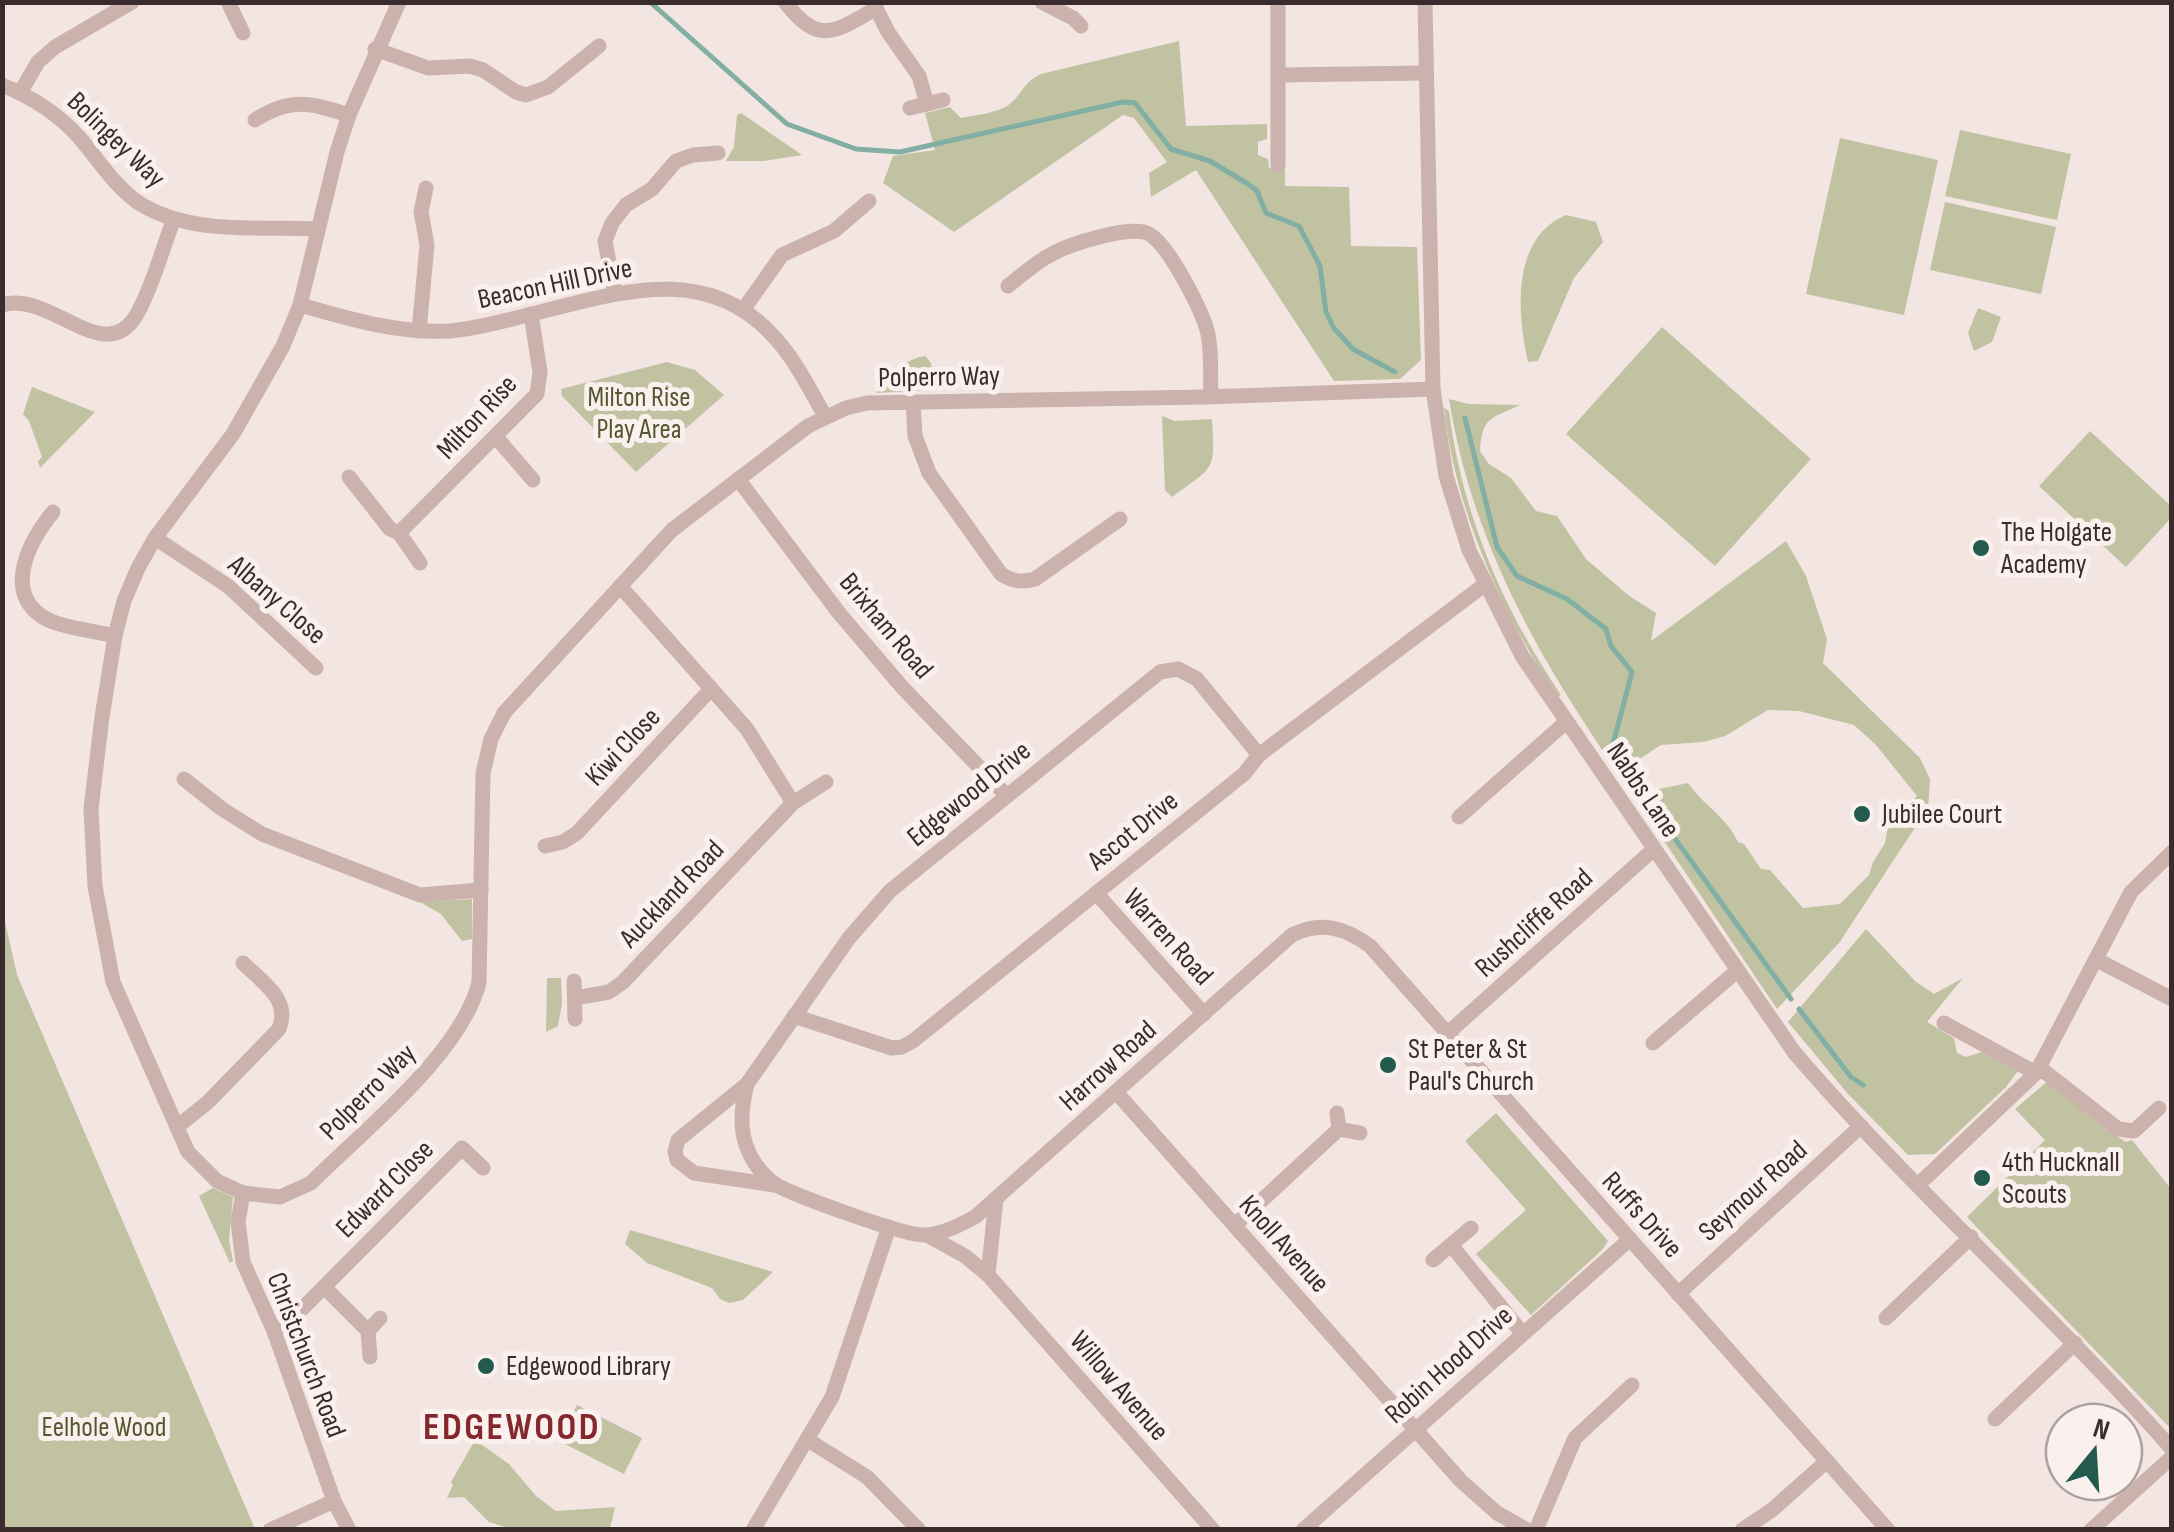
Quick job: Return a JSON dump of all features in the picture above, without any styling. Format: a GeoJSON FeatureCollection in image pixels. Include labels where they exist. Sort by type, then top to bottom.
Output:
{"type":"FeatureCollection","features":[{"type":"Feature","properties":{"kind":"street"},"geometry":{"type":"LineString","coordinates":[[20,92],[38,62],[55,47],[132,2]]}},
{"type":"Feature","properties":{"kind":"street"},"geometry":{"type":"LineString","coordinates":[[228,2],[243,33]]}},
{"type":"Feature","properties":{"kind":"street"},"geometry":{"type":"LineString","coordinates":[[243,1194],[217,1181],[188,1152],[113,982],[96,886],[94,770],[115,636],[138,568],[155,538],[233,434],[275,361],[300,305],[349,115],[399,2]]}},
{"type":"Feature","properties":{"kind":"street"},"geometry":{"type":"LineString","coordinates":[[785,2],[802,24],[821,32],[840,30],[874,6],[936,102],[910,108]]}},
{"type":"Feature","properties":{"kind":"street"},"geometry":{"type":"LineString","coordinates":[[1042,2],[1074,18],[1081,26]]}},
{"type":"Feature","properties":{"kind":"street"},"geometry":{"type":"LineString","coordinates":[[1272,155],[1278,2]]}},
{"type":"Feature","properties":{"kind":"street","name":"Nabbs Lane"},"geometry":{"type":"LineString","coordinates":[[1425,2],[1432,388],[1446,476],[1484,585],[1522,656],[1794,1052],[2075,1343],[2172,1453]]}},
{"type":"Feature","properties":{"kind":"street"},"geometry":{"type":"LineString","coordinates":[[376,49],[428,68],[470,66],[526,94],[548,88],[599,46]]}},
{"type":"Feature","properties":{"kind":"street"},"geometry":{"type":"LineString","coordinates":[[1278,75],[1425,73]]}},
{"type":"Feature","properties":{"kind":"street","name":"Bolingey Way"},"geometry":{"type":"LineString","coordinates":[[2,85],[48,108],[76,134],[124,191],[154,211],[217,226],[318,228]]}},
{"type":"Feature","properties":{"kind":"street"},"geometry":{"type":"LineString","coordinates":[[254,120],[277,106],[305,102],[349,115]]}},
{"type":"Feature","properties":{"kind":"street"},"geometry":{"type":"LineString","coordinates":[[614,294],[605,241],[612,223],[626,206],[652,189],[676,161],[712,153],[706,136]]}},
{"type":"Feature","properties":{"kind":"street"},"geometry":{"type":"LineString","coordinates":[[418,331],[428,245],[421,212],[426,188]]}},
{"type":"Feature","properties":{"kind":"street"},"geometry":{"type":"LineString","coordinates":[[743,310],[782,255],[834,231],[868,201]]}},
{"type":"Feature","properties":{"kind":"street"},"geometry":{"type":"LineString","coordinates":[[2,306],[22,301],[92,334],[125,329],[136,314],[174,218]]}},
{"type":"Feature","properties":{"kind":"street"},"geometry":{"type":"LineString","coordinates":[[1008,286],[1050,254],[1070,245],[1132,231],[1148,232],[1163,248],[1203,317],[1209,338],[1210,396]]}},
{"type":"Feature","properties":{"kind":"street","name":"Beacon Hill Drive"},"geometry":{"type":"LineString","coordinates":[[300,305],[418,331],[481,326],[614,294],[669,288],[695,290],[743,310],[778,341],[826,416]]}},
{"type":"Feature","properties":{"kind":"street","name":"Milton Rise"},"geometry":{"type":"LineString","coordinates":[[398,533],[537,394],[540,372],[530,314]]}},
{"type":"Feature","properties":{"kind":"street","name":"Polperro Way"},"geometry":{"type":"LineString","coordinates":[[243,1194],[280,1197],[311,1184],[444,1052],[466,1019],[479,984],[483,774],[498,724],[514,700],[672,530],[808,426],[867,403],[1432,388]]}},
{"type":"Feature","properties":{"kind":"street"},"geometry":{"type":"LineString","coordinates":[[913,402],[914,436],[929,473],[1001,574],[1027,582],[1035,579],[1120,519]]}},
{"type":"Feature","properties":{"kind":"street"},"geometry":{"type":"LineString","coordinates":[[496,437],[533,480]]}},
{"type":"Feature","properties":{"kind":"street"},"geometry":{"type":"LineString","coordinates":[[350,477],[420,563]]}},
{"type":"Feature","properties":{"kind":"street","name":"Brixham Road"},"geometry":{"type":"LineString","coordinates":[[738,480],[864,642],[1008,796]]}},
{"type":"Feature","properties":{"kind":"street"},"geometry":{"type":"LineString","coordinates":[[54,512],[22,561],[18,576],[22,597],[35,613],[54,622],[115,636]]}},
{"type":"Feature","properties":{"kind":"street","name":"Albany Close"},"geometry":{"type":"LineString","coordinates":[[155,538],[228,586],[316,668]]}},
{"type":"Feature","properties":{"kind":"street","name":"Ascot Drive"},"geometry":{"type":"LineString","coordinates":[[794,1016],[902,1048],[1244,774],[1259,755],[1484,585]]}},
{"type":"Feature","properties":{"kind":"street"},"geometry":{"type":"LineString","coordinates":[[620,586],[747,729],[793,803]]}},
{"type":"Feature","properties":{"kind":"street","name":"Edgewood Drive"},"geometry":{"type":"LineString","coordinates":[[889,1226],[774,1185],[694,1173],[676,1160],[674,1150],[678,1140],[747,1084],[849,938],[890,890],[1160,672],[1178,670],[1197,679],[1259,755]]}},
{"type":"Feature","properties":{"kind":"street","name":"Kiwi Close"},"geometry":{"type":"LineString","coordinates":[[546,846],[575,845],[712,688]]}},
{"type":"Feature","properties":{"kind":"street"},"geometry":{"type":"LineString","coordinates":[[1459,817],[1566,722]]}},
{"type":"Feature","properties":{"kind":"street"},"geometry":{"type":"LineString","coordinates":[[184,779],[262,834],[420,895],[481,890]]}},
{"type":"Feature","properties":{"kind":"street","name":"Auckland Road"},"geometry":{"type":"LineString","coordinates":[[575,1018],[574,989],[596,996],[624,982],[793,803],[826,782]]}},
{"type":"Feature","properties":{"kind":"street"},"geometry":{"type":"LineString","coordinates":[[290,866],[297,848]]}},
{"type":"Feature","properties":{"kind":"street","name":"Rushcliffe Road"},"geometry":{"type":"LineString","coordinates":[[1448,1034],[1654,849]]}},
{"type":"Feature","properties":{"kind":"street"},"geometry":{"type":"LineString","coordinates":[[1919,1184],[2038,1070],[2139,881],[2172,852]]}},
{"type":"Feature","properties":{"kind":"street","name":"Warren Road"},"geometry":{"type":"LineString","coordinates":[[1096,893],[1204,1014]]}},
{"type":"Feature","properties":{"kind":"street","name":"Harrow Road"},"geometry":{"type":"LineString","coordinates":[[928,1235],[976,1217],[1292,935],[1323,926],[1356,935]]}},
{"type":"Feature","properties":{"kind":"street","name":"Ruffs Drive"},"geometry":{"type":"LineString","coordinates":[[1356,935],[1370,946],[1888,1530]]}},
{"type":"Feature","properties":{"kind":"street"},"geometry":{"type":"LineString","coordinates":[[2097,960],[2172,999]]}},
{"type":"Feature","properties":{"kind":"street"},"geometry":{"type":"LineString","coordinates":[[177,1127],[208,1102],[279,1029],[284,1018],[281,1000],[243,964]]}},
{"type":"Feature","properties":{"kind":"street"},"geometry":{"type":"LineString","coordinates":[[1654,1043],[1737,971]]}},
{"type":"Feature","properties":{"kind":"street"},"geometry":{"type":"LineString","coordinates":[[1944,1023],[1967,1044],[2038,1070],[2118,1129],[2134,1131],[2158,1108]]}},
{"type":"Feature","properties":{"kind":"street","name":"Edgewood Drive"},"geometry":{"type":"LineString","coordinates":[[747,1084],[740,1111],[743,1136],[756,1165],[774,1185]]}},
{"type":"Feature","properties":{"kind":"street","name":"Knoll Avenue"},"geometry":{"type":"LineString","coordinates":[[1116,1092],[1479,1498],[1528,1530]]}},
{"type":"Feature","properties":{"kind":"street"},"geometry":{"type":"LineString","coordinates":[[1234,1225],[1338,1121],[1360,1133]]}},
{"type":"Feature","properties":{"kind":"street","name":"Seymour Road"},"geometry":{"type":"LineString","coordinates":[[1678,1294],[1862,1126]]}},
{"type":"Feature","properties":{"kind":"street","name":"Edward Close"},"geometry":{"type":"LineString","coordinates":[[274,1331],[462,1148],[483,1168]]}},
{"type":"Feature","properties":{"kind":"street","name":"Christchurch Road"},"geometry":{"type":"LineString","coordinates":[[243,1194],[238,1222],[243,1262],[274,1331],[334,1501],[349,1530]]}},
{"type":"Feature","properties":{"kind":"street"},"geometry":{"type":"LineString","coordinates":[[988,1275],[996,1199]]}},
{"type":"Feature","properties":{"kind":"street"},"geometry":{"type":"LineString","coordinates":[[752,1530],[808,1440],[843,1368],[889,1226],[928,1235]]}},
{"type":"Feature","properties":{"kind":"street"},"geometry":{"type":"LineString","coordinates":[[1433,1260],[1471,1228]]}},
{"type":"Feature","properties":{"kind":"street","name":"Willow Avenue"},"geometry":{"type":"LineString","coordinates":[[928,1235],[966,1256],[988,1275],[1213,1530]]}},
{"type":"Feature","properties":{"kind":"street"},"geometry":{"type":"LineString","coordinates":[[1886,1318],[1971,1237]]}},
{"type":"Feature","properties":{"kind":"street","name":"Robin Hood Drive"},"geometry":{"type":"LineString","coordinates":[[1303,1530],[1630,1239]]}},
{"type":"Feature","properties":{"kind":"street"},"geometry":{"type":"LineString","coordinates":[[1451,1245],[1523,1334]]}},
{"type":"Feature","properties":{"kind":"street"},"geometry":{"type":"LineString","coordinates":[[324,1286],[368,1331],[370,1357]]}},
{"type":"Feature","properties":{"kind":"street"},"geometry":{"type":"LineString","coordinates":[[368,1331],[380,1318]]}},
{"type":"Feature","properties":{"kind":"street"},"geometry":{"type":"LineString","coordinates":[[1996,1418],[2075,1343]]}},
{"type":"Feature","properties":{"kind":"street"},"geometry":{"type":"LineString","coordinates":[[1536,1530],[1575,1438],[1632,1385]]}},
{"type":"Feature","properties":{"kind":"street"},"geometry":{"type":"LineString","coordinates":[[808,1440],[877,1485],[918,1530]]}},
{"type":"Feature","properties":{"kind":"street"},"geometry":{"type":"LineString","coordinates":[[2090,1530],[2172,1453]]}},
{"type":"Feature","properties":{"kind":"street"},"geometry":{"type":"LineString","coordinates":[[1742,1530],[1772,1510],[1827,1460]]}},
{"type":"Feature","properties":{"kind":"street"},"geometry":{"type":"LineString","coordinates":[[270,1530],[334,1501]]}},
{"type":"Feature","properties":{"kind":"green space"},"geometry":{"type":"Polygon","coordinates":[[[1179,41],[1186,126],[1267,124],[1267,139],[1258,142],[1258,155],[1268,159],[1269,168],[1285,169],[1285,186],[1349,187],[1351,246],[1417,247],[1421,360],[1400,379],[1334,381],[1196,170],[1151,197],[1149,173],[1167,162],[1134,118],[1123,115],[954,232],[883,183],[893,156],[935,150],[925,113],[950,107],[961,118],[994,111],[1011,103],[1041,74],[1179,41]]]}},
{"type":"Feature","properties":{"kind":"green space"},"geometry":{"type":"Polygon","coordinates":[[[741,113],[802,155],[726,161],[734,147],[737,115],[741,113]]]}},
{"type":"Feature","properties":{"kind":"green space"},"geometry":{"type":"Polygon","coordinates":[[[1960,130],[2071,154],[2057,220],[1945,196],[1960,130]]]}},
{"type":"Feature","properties":{"kind":"green space"},"geometry":{"type":"Polygon","coordinates":[[[1840,138],[1938,160],[1904,315],[1806,294],[1840,138]]]}},
{"type":"Feature","properties":{"kind":"green space"},"geometry":{"type":"Polygon","coordinates":[[[1945,202],[2056,227],[2041,294],[1930,270],[1945,202]]]}},
{"type":"Feature","properties":{"kind":"green space"},"geometry":{"type":"Polygon","coordinates":[[[1566,215],[1596,222],[1603,242],[1574,278],[1538,361],[1528,362],[1521,300],[1527,259],[1548,226],[1566,215]]]}},
{"type":"Feature","properties":{"kind":"green space"},"geometry":{"type":"Polygon","coordinates":[[[1978,308],[2001,317],[1992,342],[1974,351],[1968,333],[1978,308]]]}},
{"type":"Feature","properties":{"kind":"green space"},"geometry":{"type":"Polygon","coordinates":[[[1662,327],[1811,459],[1715,566],[1566,434],[1662,327]]]}},
{"type":"Feature","properties":{"kind":"green space"},"geometry":{"type":"Polygon","coordinates":[[[925,356],[933,373],[928,390],[877,393],[878,382],[907,362],[925,356]]]}},
{"type":"Feature","properties":{"kind":"green space","name":"Milton Rise Play Area"},"geometry":{"type":"Polygon","coordinates":[[[667,362],[695,370],[724,395],[636,472],[562,396],[561,389],[667,362]]]}},
{"type":"Feature","properties":{"kind":"green space"},"geometry":{"type":"Polygon","coordinates":[[[32,387],[95,412],[40,468],[38,461],[42,457],[23,414],[32,387]]]}},
{"type":"Feature","properties":{"kind":"green space"},"geometry":{"type":"Polygon","coordinates":[[[1449,399],[1469,404],[1520,405],[1490,420],[1483,431],[1480,451],[1489,464],[1511,478],[1536,511],[1557,516],[1586,559],[1656,613],[1651,641],[1786,541],[1806,576],[1827,639],[1823,663],[1920,758],[1930,779],[1928,808],[1839,943],[1777,1009],[1652,823],[1659,789],[1688,783],[1728,825],[1761,869],[1770,870],[1803,908],[1840,904],[1869,875],[1885,843],[1888,827],[1917,796],[1876,745],[1854,725],[1799,711],[1768,710],[1725,736],[1661,745],[1618,773],[1535,641],[1491,549],[1460,451],[1449,399]]]}},
{"type":"Feature","properties":{"kind":"green space"},"geometry":{"type":"Polygon","coordinates":[[[1444,408],[1449,411],[1464,486],[1488,559],[1521,629],[1561,695],[1557,697],[1517,630],[1484,559],[1459,485],[1444,408]]]}},
{"type":"Feature","properties":{"kind":"green space"},"geometry":{"type":"Polygon","coordinates":[[[1162,416],[1175,421],[1212,419],[1209,466],[1172,497],[1165,490],[1162,416]]]}},
{"type":"Feature","properties":{"kind":"green space"},"geometry":{"type":"Polygon","coordinates":[[[2090,431],[2171,506],[2171,518],[2126,567],[2039,486],[2090,431]]]}},
{"type":"Feature","properties":{"kind":"green space"},"geometry":{"type":"Polygon","coordinates":[[[472,899],[472,939],[462,941],[441,914],[420,902],[472,899]]]}},
{"type":"Feature","properties":{"kind":"green space","name":"Eelhole Wood"},"geometry":{"type":"Polygon","coordinates":[[[3,913],[17,975],[255,1529],[3,1529],[3,913]]]}},
{"type":"Feature","properties":{"kind":"green space"},"geometry":{"type":"Polygon","coordinates":[[[1866,929],[1915,981],[1934,994],[1963,978],[1927,1022],[1954,1038],[1957,1053],[1966,1057],[1982,1052],[2018,1071],[1935,1154],[1908,1155],[1848,1094],[1788,1022],[1866,929]]]}},
{"type":"Feature","properties":{"kind":"green space"},"geometry":{"type":"Polygon","coordinates":[[[547,978],[561,978],[562,1004],[558,1026],[546,1032],[547,978]]]}},
{"type":"Feature","properties":{"kind":"green space"},"geometry":{"type":"Polygon","coordinates":[[[2049,1080],[2108,1131],[2126,1142],[2132,1140],[2171,1189],[2171,1429],[1967,1217],[2045,1140],[2015,1109],[2049,1080]]]}},
{"type":"Feature","properties":{"kind":"green space"},"geometry":{"type":"Polygon","coordinates":[[[1496,1113],[1608,1241],[1531,1315],[1476,1254],[1526,1210],[1465,1141],[1496,1113]]]}},
{"type":"Feature","properties":{"kind":"green space"},"geometry":{"type":"Polygon","coordinates":[[[213,1188],[233,1197],[230,1263],[199,1196],[213,1188]]]}},
{"type":"Feature","properties":{"kind":"green space"},"geometry":{"type":"Polygon","coordinates":[[[630,1230],[773,1272],[743,1300],[729,1303],[712,1288],[647,1263],[625,1244],[630,1230]]]}},
{"type":"Feature","properties":{"kind":"green space"},"geometry":{"type":"Polygon","coordinates":[[[577,1405],[642,1438],[624,1474],[559,1441],[577,1405]]]}},
{"type":"Feature","properties":{"kind":"green space"},"geometry":{"type":"Polygon","coordinates":[[[475,1440],[509,1464],[536,1496],[556,1511],[615,1507],[610,1529],[512,1529],[489,1522],[464,1497],[447,1498],[451,1482],[475,1440]]]}},
{"type":"Feature","properties":{"kind":"waterway"},"geometry":{"type":"LineString","coordinates":[[650,2],[787,124],[856,149],[900,152],[1123,102],[1135,103],[1171,149],[1210,161],[1257,191],[1266,213],[1299,226],[1320,266],[1326,312],[1333,327],[1353,349],[1395,372]]}},
{"type":"Feature","properties":{"kind":"waterway"},"geometry":{"type":"LineString","coordinates":[[1465,418],[1497,547],[1517,576],[1567,599],[1606,629],[1611,646],[1632,672],[1612,748],[1620,760]]}},
{"type":"Feature","properties":{"kind":"waterway"},"geometry":{"type":"LineString","coordinates":[[1639,789],[1791,999]]}},
{"type":"Feature","properties":{"kind":"waterway"},"geometry":{"type":"LineString","coordinates":[[1799,1009],[1851,1077],[1863,1085]]}},
{"type":"Feature","properties":{"kind":"place","name":"The Holgate Academy"},"geometry":{"type":"Point","coordinates":[1981,548]}},
{"type":"Feature","properties":{"kind":"place","name":"Jubilee Court"},"geometry":{"type":"Point","coordinates":[1862,814]}},
{"type":"Feature","properties":{"kind":"place","name":"St Peter & St Paul's Church"},"geometry":{"type":"Point","coordinates":[1388,1065]}},
{"type":"Feature","properties":{"kind":"place","name":"4th Hucknall Scouts"},"geometry":{"type":"Point","coordinates":[1982,1178]}},
{"type":"Feature","properties":{"kind":"place","name":"Edgewood Library"},"geometry":{"type":"Point","coordinates":[486,1366]}},
{"type":"Feature","properties":{"kind":"district","name":"EDGEWOOD"},"geometry":{"type":"Point","coordinates":[512,1427]}}]}
